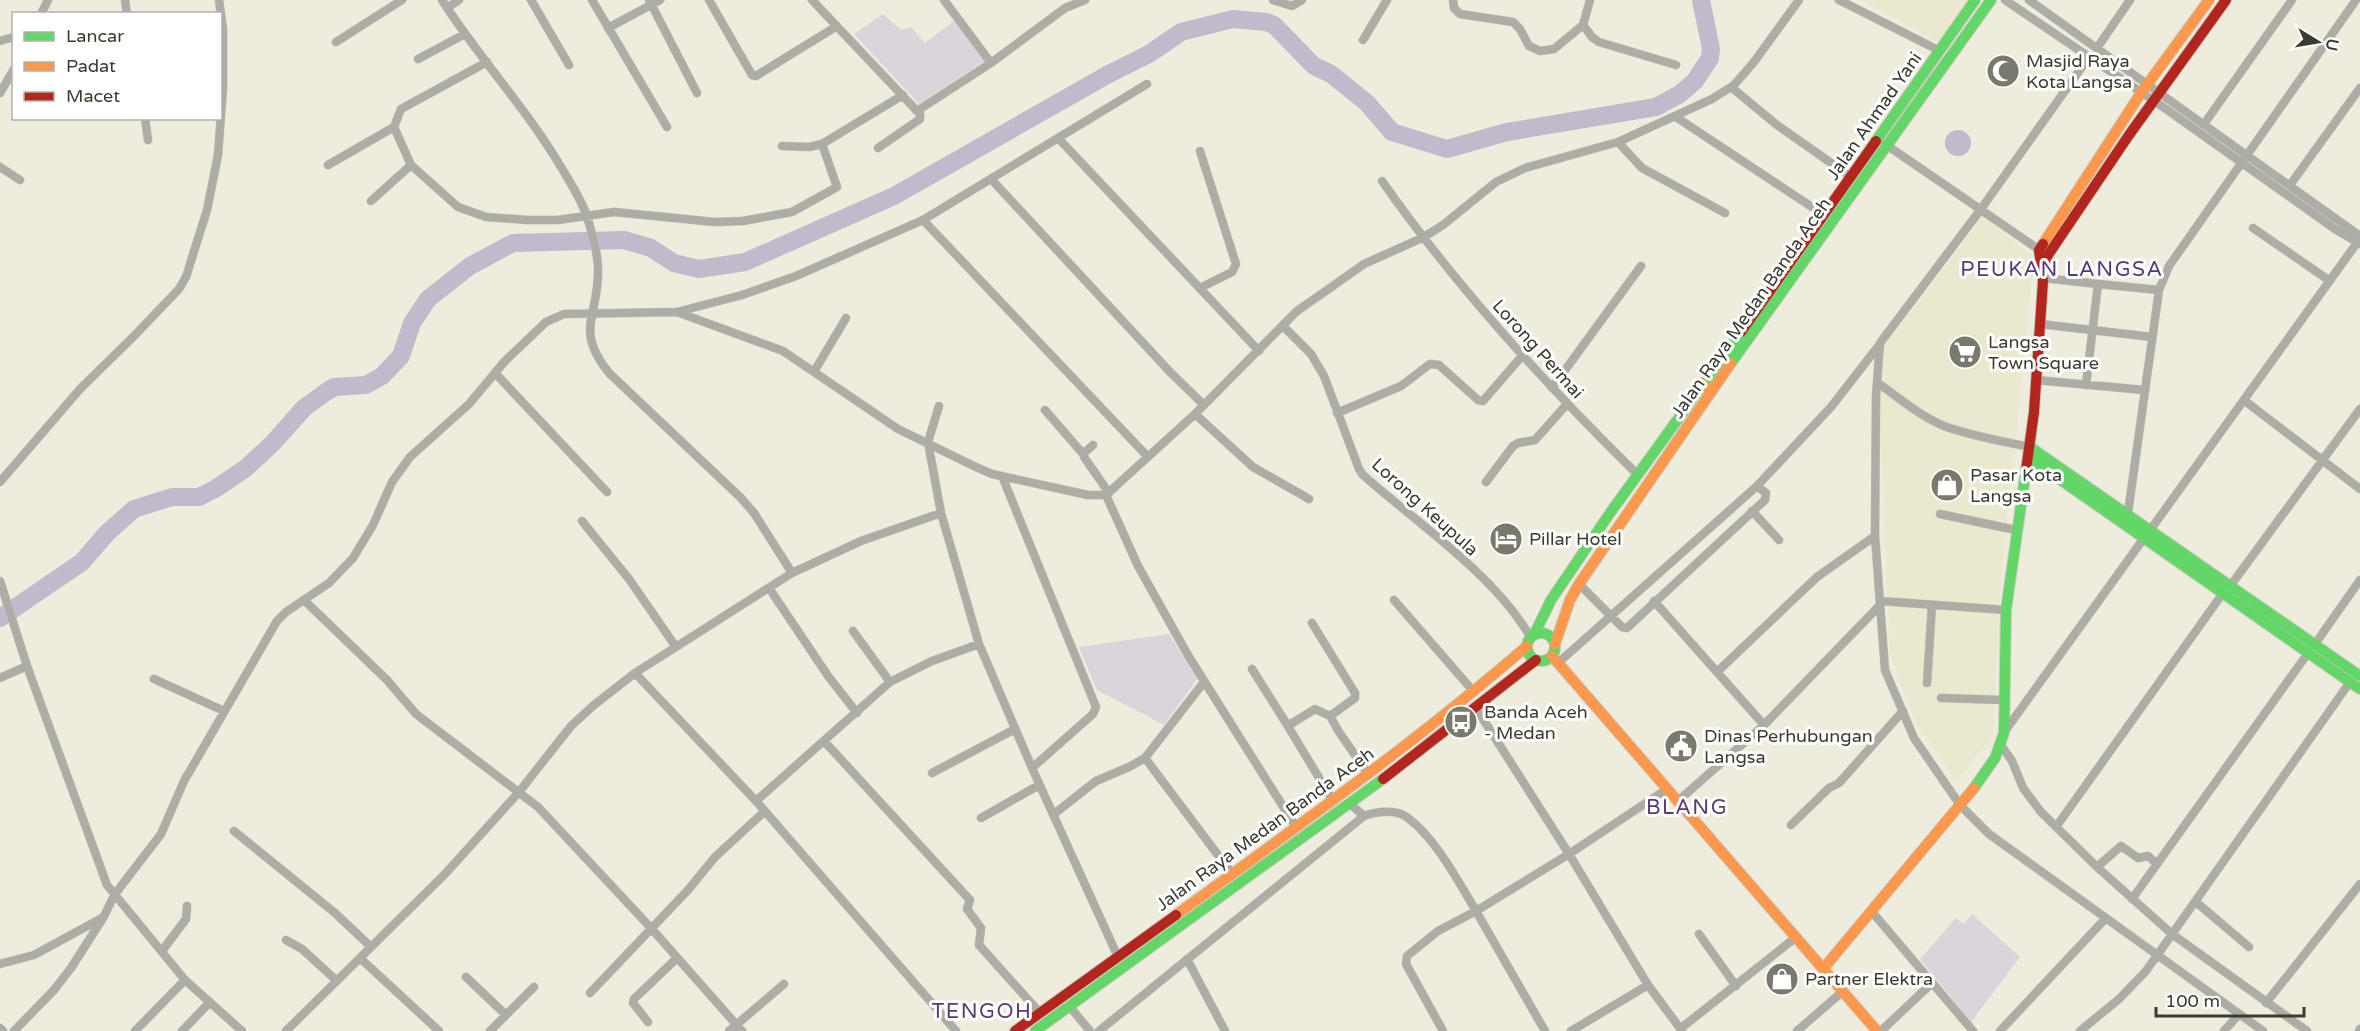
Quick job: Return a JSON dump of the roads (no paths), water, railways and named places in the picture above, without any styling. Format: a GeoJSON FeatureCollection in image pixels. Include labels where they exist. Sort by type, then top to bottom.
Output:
{"type":"FeatureCollection","features":[{"type":"Feature","properties":{"kind":"main road","name":"Jalan Ahmad Yani"},"geometry":{"type":"LineString","coordinates":[[1531,639],[1551,600],[1638,475],[1707,388],[1851,177],[1882,142],[1975,0]]}},
{"type":"Feature","properties":{"kind":"main road","name":"Jalan Raya Medan Banda Aceh"},"geometry":{"type":"LineString","coordinates":[[1555,644],[1570,600],[1579,584],[1707,388],[1882,142],[1991,0]]}},
{"type":"Feature","properties":{"kind":"main road"},"geometry":{"type":"LineString","coordinates":[[1822,969],[1873,913],[1960,805],[1986,772],[2001,745],[2004,733],[2006,610],[2029,452],[2040,324],[2043,252],[2087,175],[2141,93],[2209,0]]}},
{"type":"Feature","properties":{"kind":"main road"},"geometry":{"type":"LineString","coordinates":[[2043,252],[2097,182],[2226,0]]}},
{"type":"Feature","properties":{"kind":"main road"},"geometry":{"type":"LineString","coordinates":[[2087,175],[2097,182]]}},
{"type":"Feature","properties":{"kind":"main road"},"geometry":{"type":"LineString","coordinates":[[2029,452],[2128,513],[2147,533]]}},
{"type":"Feature","properties":{"kind":"main road"},"geometry":{"type":"LineString","coordinates":[[2029,452],[2227,589],[2268,610],[2311,648]]}},
{"type":"Feature","properties":{"kind":"main road"},"geometry":{"type":"LineString","coordinates":[[2227,589],[2260,620],[2357,677],[2360,689]]}},
{"type":"Feature","properties":{"kind":"main road"},"geometry":{"type":"LineString","coordinates":[[2260,620],[2268,610]]}},
{"type":"Feature","properties":{"kind":"main road"},"geometry":{"type":"LineString","coordinates":[[1555,659],[1536,660],[1529,654],[1531,639],[1546,634],[1555,644],[1555,659],[1842,992],[1879,1031]]}},
{"type":"Feature","properties":{"kind":"main road","name":"Jalan Raya Medan Banda Aceh"},"geometry":{"type":"LineString","coordinates":[[1015,1031],[1344,794],[1474,692],[1531,639]]}},
{"type":"Feature","properties":{"kind":"main road","name":"Jalan Raya Medan Banda Aceh"},"geometry":{"type":"LineString","coordinates":[[1035,1031],[1350,804],[1536,660]]}},
{"type":"Feature","properties":{"kind":"street"},"geometry":{"type":"LineString","coordinates":[[336,42],[402,0]]}},
{"type":"Feature","properties":{"kind":"street"},"geometry":{"type":"LineString","coordinates":[[442,0],[542,135],[576,191],[588,219],[599,273],[592,312],[591,344],[603,366],[740,497],[754,513],[792,573]]}},
{"type":"Feature","properties":{"kind":"street"},"geometry":{"type":"LineString","coordinates":[[447,8],[459,0]]}},
{"type":"Feature","properties":{"kind":"street"},"geometry":{"type":"LineString","coordinates":[[531,0],[569,65]]}},
{"type":"Feature","properties":{"kind":"street"},"geometry":{"type":"LineString","coordinates":[[592,0],[667,127]]}},
{"type":"Feature","properties":{"kind":"street"},"geometry":{"type":"LineString","coordinates":[[608,28],[650,3],[660,0]]}},
{"type":"Feature","properties":{"kind":"street"},"geometry":{"type":"LineString","coordinates":[[709,0],[752,75],[756,76],[837,26]]}},
{"type":"Feature","properties":{"kind":"street"},"geometry":{"type":"LineString","coordinates":[[812,0],[920,114],[920,119],[878,148]]}},
{"type":"Feature","properties":{"kind":"street"},"geometry":{"type":"LineString","coordinates":[[944,0],[991,63]]}},
{"type":"Feature","properties":{"kind":"street"},"geometry":{"type":"LineString","coordinates":[[917,111],[991,63],[1065,8],[1085,0]]}},
{"type":"Feature","properties":{"kind":"street"},"geometry":{"type":"LineString","coordinates":[[1273,0],[1292,6],[1302,0]]}},
{"type":"Feature","properties":{"kind":"street"},"geometry":{"type":"LineString","coordinates":[[1363,40],[1387,0]]}},
{"type":"Feature","properties":{"kind":"street"},"geometry":{"type":"LineString","coordinates":[[1453,0],[1454,8],[1460,14],[1513,22],[1534,50],[1554,49],[1583,25],[1590,0]]}},
{"type":"Feature","properties":{"kind":"street"},"geometry":{"type":"LineString","coordinates":[[677,312],[706,325],[773,346],[814,370],[885,421],[976,467],[1002,476],[1088,495],[1107,494],[1195,414],[1297,311],[1364,264],[1422,238],[1443,225],[1496,182],[1525,168],[1618,142],[1676,117],[1731,87],[1754,62],[1799,0]]}},
{"type":"Feature","properties":{"kind":"street"},"geometry":{"type":"LineString","coordinates":[[1839,0],[1940,51]]}},
{"type":"Feature","properties":{"kind":"street"},"geometry":{"type":"LineString","coordinates":[[2005,0],[2141,93],[2157,96],[2204,124],[2290,185],[2359,240]]}},
{"type":"Feature","properties":{"kind":"street"},"geometry":{"type":"LineString","coordinates":[[2030,0],[2148,83],[2157,96],[2241,161],[2359,240]]}},
{"type":"Feature","properties":{"kind":"street"},"geometry":{"type":"LineString","coordinates":[[2097,48],[2130,0]]}},
{"type":"Feature","properties":{"kind":"street"},"geometry":{"type":"LineString","coordinates":[[2204,124],[2292,0]]}},
{"type":"Feature","properties":{"kind":"street"},"geometry":{"type":"LineString","coordinates":[[2128,513],[2159,290],[2175,254],[2356,0]]}},
{"type":"Feature","properties":{"kind":"street"},"geometry":{"type":"LineString","coordinates":[[650,3],[697,93]]}},
{"type":"Feature","properties":{"kind":"street"},"geometry":{"type":"LineString","coordinates":[[222,22],[224,88],[222,110]]}},
{"type":"Feature","properties":{"kind":"street"},"geometry":{"type":"LineString","coordinates":[[1583,25],[1599,42],[1676,65]]}},
{"type":"Feature","properties":{"kind":"street"},"geometry":{"type":"LineString","coordinates":[[417,59],[465,34]]}},
{"type":"Feature","properties":{"kind":"street"},"geometry":{"type":"LineString","coordinates":[[1555,659],[1610,616],[1757,486],[1831,407],[1980,209],[2089,57]]}},
{"type":"Feature","properties":{"kind":"street"},"geometry":{"type":"LineString","coordinates":[[328,165],[394,127],[401,109],[487,62]]}},
{"type":"Feature","properties":{"kind":"street"},"geometry":{"type":"LineString","coordinates":[[0,93],[12,74]]}},
{"type":"Feature","properties":{"kind":"street"},"geometry":{"type":"LineString","coordinates":[[14,1031],[54,990],[71,968],[103,918],[115,894],[161,834],[184,781],[277,621],[286,612],[329,583],[353,558],[373,525],[392,482],[410,457],[469,404],[532,333],[546,322],[564,314],[677,312],[741,295],[796,276],[923,220],[1147,84]]}},
{"type":"Feature","properties":{"kind":"street"},"geometry":{"type":"LineString","coordinates":[[1731,87],[1777,125],[1851,177]]}},
{"type":"Feature","properties":{"kind":"street"},"geometry":{"type":"LineString","coordinates":[[2290,185],[2360,88]]}},
{"type":"Feature","properties":{"kind":"street"},"geometry":{"type":"LineString","coordinates":[[782,146],[809,147],[822,144],[903,95]]}},
{"type":"Feature","properties":{"kind":"street"},"geometry":{"type":"LineString","coordinates":[[1676,117],[1824,215]]}},
{"type":"Feature","properties":{"kind":"street"},"geometry":{"type":"LineString","coordinates":[[145,120],[148,140]]}},
{"type":"Feature","properties":{"kind":"street"},"geometry":{"type":"LineString","coordinates":[[1,478],[80,389],[179,289],[186,277],[212,189],[221,120]]}},
{"type":"Feature","properties":{"kind":"street"},"geometry":{"type":"LineString","coordinates":[[394,127],[411,165],[444,196],[468,212],[486,217],[527,220],[588,219],[624,213],[715,222],[743,221],[792,212],[836,188],[834,174],[822,144]]}},
{"type":"Feature","properties":{"kind":"street"},"geometry":{"type":"LineString","coordinates":[[1058,138],[1259,351]]}},
{"type":"Feature","properties":{"kind":"street"},"geometry":{"type":"LineString","coordinates":[[1618,142],[1642,168],[1725,213]]}},
{"type":"Feature","properties":{"kind":"street"},"geometry":{"type":"LineString","coordinates":[[1882,142],[2043,252]]}},
{"type":"Feature","properties":{"kind":"street"},"geometry":{"type":"LineString","coordinates":[[1200,151],[1236,264],[1233,272],[1200,288]]}},
{"type":"Feature","properties":{"kind":"street"},"geometry":{"type":"LineString","coordinates":[[371,201],[411,165]]}},
{"type":"Feature","properties":{"kind":"street"},"geometry":{"type":"LineString","coordinates":[[0,167],[20,180]]}},
{"type":"Feature","properties":{"kind":"street"},"geometry":{"type":"LineString","coordinates":[[991,179],[1171,373],[1204,405]]}},
{"type":"Feature","properties":{"kind":"street","name":"Lorong Permai"},"geometry":{"type":"LineString","coordinates":[[1382,181],[1422,238],[1522,356],[1638,475]]}},
{"type":"Feature","properties":{"kind":"street"},"geometry":{"type":"LineString","coordinates":[[923,220],[1148,457]]}},
{"type":"Feature","properties":{"kind":"street"},"geometry":{"type":"LineString","coordinates":[[2253,228],[2330,281]]}},
{"type":"Feature","properties":{"kind":"street"},"geometry":{"type":"LineString","coordinates":[[2004,733],[2359,240]]}},
{"type":"Feature","properties":{"kind":"street"},"geometry":{"type":"LineString","coordinates":[[1552,388],[1641,266]]}},
{"type":"Feature","properties":{"kind":"street"},"geometry":{"type":"LineString","coordinates":[[2043,276],[2159,290]]}},
{"type":"Feature","properties":{"kind":"street"},"geometry":{"type":"LineString","coordinates":[[2086,385],[2098,284]]}},
{"type":"Feature","properties":{"kind":"street"},"geometry":{"type":"LineString","coordinates":[[814,370],[846,318]]}},
{"type":"Feature","properties":{"kind":"street"},"geometry":{"type":"LineString","coordinates":[[2040,324],[2152,337]]}},
{"type":"Feature","properties":{"kind":"street","name":"Lorong Keupula"},"geometry":{"type":"LineString","coordinates":[[1283,326],[1317,361],[1363,476],[1488,582],[1521,621],[1531,639]]}},
{"type":"Feature","properties":{"kind":"street"},"geometry":{"type":"LineString","coordinates":[[1880,343],[1875,536],[1885,670],[1914,738],[1960,805],[1995,839],[2263,1031]]}},
{"type":"Feature","properties":{"kind":"street"},"geometry":{"type":"LineString","coordinates":[[1337,413],[1401,386],[1430,364],[1439,365],[1478,400],[1483,401],[1522,356]]}},
{"type":"Feature","properties":{"kind":"street"},"geometry":{"type":"LineString","coordinates":[[495,373],[607,492]]}},
{"type":"Feature","properties":{"kind":"street"},"geometry":{"type":"LineString","coordinates":[[2036,380],[2144,390]]}},
{"type":"Feature","properties":{"kind":"street"},"geometry":{"type":"LineString","coordinates":[[1878,383],[1921,414],[1943,425],[2016,444],[2029,452]]}},
{"type":"Feature","properties":{"kind":"street"},"geometry":{"type":"LineString","coordinates":[[2245,401],[2360,489]]}},
{"type":"Feature","properties":{"kind":"street"},"geometry":{"type":"LineString","coordinates":[[1486,482],[1514,446],[1535,440],[1567,404]]}},
{"type":"Feature","properties":{"kind":"street"},"geometry":{"type":"LineString","coordinates":[[939,406],[928,442],[941,513],[979,644],[1032,768],[1118,957]]}},
{"type":"Feature","properties":{"kind":"street"},"geometry":{"type":"LineString","coordinates":[[2056,826],[2360,409]]}},
{"type":"Feature","properties":{"kind":"street"},"geometry":{"type":"LineString","coordinates":[[1045,410],[1083,455],[1107,494],[1138,566],[1204,682],[1296,827]]}},
{"type":"Feature","properties":{"kind":"street"},"geometry":{"type":"LineString","coordinates":[[1195,414],[1253,468],[1309,499]]}},
{"type":"Feature","properties":{"kind":"street"},"geometry":{"type":"LineString","coordinates":[[1083,455],[1093,445]]}},
{"type":"Feature","properties":{"kind":"street"},"geometry":{"type":"LineString","coordinates":[[1002,476],[1096,707],[1093,714],[1032,768]]}},
{"type":"Feature","properties":{"kind":"street"},"geometry":{"type":"LineString","coordinates":[[1579,584],[1622,627],[1627,628],[1766,497],[1766,493],[1757,486]]}},
{"type":"Feature","properties":{"kind":"street"},"geometry":{"type":"LineString","coordinates":[[1752,511],[1779,540]]}},
{"type":"Feature","properties":{"kind":"street"},"geometry":{"type":"LineString","coordinates":[[286,1031],[445,874],[519,792],[571,726],[594,705],[635,673],[792,573],[861,540],[941,513]]}},
{"type":"Feature","properties":{"kind":"street"},"geometry":{"type":"LineString","coordinates":[[1940,514],[2016,530]]}},
{"type":"Feature","properties":{"kind":"street"},"geometry":{"type":"LineString","coordinates":[[582,521],[628,579],[676,647]]}},
{"type":"Feature","properties":{"kind":"street"},"geometry":{"type":"LineString","coordinates":[[1717,672],[1817,578],[1875,536]]}},
{"type":"Feature","properties":{"kind":"street"},"geometry":{"type":"LineString","coordinates":[[2132,899],[2360,580]]}},
{"type":"Feature","properties":{"kind":"street"},"geometry":{"type":"LineString","coordinates":[[0,581],[26,663],[107,885],[185,980],[242,1031]]}},
{"type":"Feature","properties":{"kind":"street"},"geometry":{"type":"LineString","coordinates":[[769,588],[823,668],[857,713]]}},
{"type":"Feature","properties":{"kind":"street"},"geometry":{"type":"LineString","coordinates":[[1394,600],[1474,692]]}},
{"type":"Feature","properties":{"kind":"street"},"geometry":{"type":"LineString","coordinates":[[305,601],[387,680],[416,714],[538,807],[651,928],[742,1031]]}},
{"type":"Feature","properties":{"kind":"street"},"geometry":{"type":"LineString","coordinates":[[1654,601],[1764,725]]}},
{"type":"Feature","properties":{"kind":"street"},"geometry":{"type":"LineString","coordinates":[[1678,801],[1764,725],[1880,603],[2006,610]]}},
{"type":"Feature","properties":{"kind":"street"},"geometry":{"type":"LineString","coordinates":[[1927,683],[1932,605]]}},
{"type":"Feature","properties":{"kind":"street"},"geometry":{"type":"LineString","coordinates":[[1312,623],[1356,695],[1330,716]]}},
{"type":"Feature","properties":{"kind":"street"},"geometry":{"type":"LineString","coordinates":[[853,631],[891,682]]}},
{"type":"Feature","properties":{"kind":"street"},"geometry":{"type":"LineString","coordinates":[[756,801],[891,682],[932,661],[979,644]]}},
{"type":"Feature","properties":{"kind":"street"},"geometry":{"type":"LineString","coordinates":[[0,678],[26,663]]}},
{"type":"Feature","properties":{"kind":"street"},"geometry":{"type":"LineString","coordinates":[[1252,669],[1333,801]]}},
{"type":"Feature","properties":{"kind":"street"},"geometry":{"type":"LineString","coordinates":[[635,673],[765,811],[956,1031]]}},
{"type":"Feature","properties":{"kind":"street"},"geometry":{"type":"LineString","coordinates":[[2080,1031],[2119,999],[2146,971],[2357,677]]}},
{"type":"Feature","properties":{"kind":"street"},"geometry":{"type":"LineString","coordinates":[[154,679],[224,711]]}},
{"type":"Feature","properties":{"kind":"street"},"geometry":{"type":"LineString","coordinates":[[1054,814],[1096,781],[1144,758],[1204,682]]}},
{"type":"Feature","properties":{"kind":"street"},"geometry":{"type":"LineString","coordinates":[[1941,698],[2004,700]]}},
{"type":"Feature","properties":{"kind":"street"},"geometry":{"type":"LineString","coordinates":[[1476,708],[1569,854],[1648,986],[1681,1030],[1795,938]]}},
{"type":"Feature","properties":{"kind":"street"},"geometry":{"type":"LineString","coordinates":[[1286,723],[1291,723],[1315,709],[1330,716],[1369,775]]}},
{"type":"Feature","properties":{"kind":"street"},"geometry":{"type":"LineString","coordinates":[[1791,825],[1829,788],[1839,783],[1903,711]]}},
{"type":"Feature","properties":{"kind":"street"},"geometry":{"type":"LineString","coordinates":[[932,773],[1015,729]]}},
{"type":"Feature","properties":{"kind":"street"},"geometry":{"type":"LineString","coordinates":[[824,741],[970,900],[967,909],[981,928],[979,945],[1040,1013]]}},
{"type":"Feature","properties":{"kind":"street"},"geometry":{"type":"LineString","coordinates":[[2001,745],[2012,761],[2023,788],[2041,812],[2097,867],[2172,934],[2307,1031]]}},
{"type":"Feature","properties":{"kind":"street"},"geometry":{"type":"LineString","coordinates":[[1144,758],[1233,875]]}},
{"type":"Feature","properties":{"kind":"street"},"geometry":{"type":"LineString","coordinates":[[981,818],[1040,785]]}},
{"type":"Feature","properties":{"kind":"street"},"geometry":{"type":"LineString","coordinates":[[1443,1031],[1407,964],[1406,958],[1438,931],[1476,911],[1569,854],[1668,789]]}},
{"type":"Feature","properties":{"kind":"street"},"geometry":{"type":"LineString","coordinates":[[1344,794],[1350,804],[1364,816]]}},
{"type":"Feature","properties":{"kind":"street"},"geometry":{"type":"LineString","coordinates":[[590,993],[688,890],[715,857],[765,811]]}},
{"type":"Feature","properties":{"kind":"street"},"geometry":{"type":"LineString","coordinates":[[1099,1031],[1364,816],[1387,812],[1408,817],[1449,867],[1545,1031]]}},
{"type":"Feature","properties":{"kind":"street"},"geometry":{"type":"LineString","coordinates":[[234,831],[335,913],[370,946]]}},
{"type":"Feature","properties":{"kind":"street"},"geometry":{"type":"LineString","coordinates":[[2097,867],[2121,846],[2138,858],[2148,856],[2157,864]]}},
{"type":"Feature","properties":{"kind":"street"},"geometry":{"type":"LineString","coordinates":[[2266,1003],[2360,884]]}},
{"type":"Feature","properties":{"kind":"street"},"geometry":{"type":"LineString","coordinates":[[2196,902],[2249,947]]}},
{"type":"Feature","properties":{"kind":"street"},"geometry":{"type":"LineString","coordinates":[[162,951],[186,919],[187,906]]}},
{"type":"Feature","properties":{"kind":"street"},"geometry":{"type":"LineString","coordinates":[[1873,913],[1972,1031]]}},
{"type":"Feature","properties":{"kind":"street"},"geometry":{"type":"LineString","coordinates":[[0,964],[34,955],[103,918]]}},
{"type":"Feature","properties":{"kind":"street"},"geometry":{"type":"LineString","coordinates":[[2000,1031],[2105,919]]}},
{"type":"Feature","properties":{"kind":"street"},"geometry":{"type":"LineString","coordinates":[[1699,934],[1736,986]]}},
{"type":"Feature","properties":{"kind":"street"},"geometry":{"type":"LineString","coordinates":[[286,940],[302,949],[337,981]]}},
{"type":"Feature","properties":{"kind":"street"},"geometry":{"type":"LineString","coordinates":[[360,958],[440,1031]]}},
{"type":"Feature","properties":{"kind":"street"},"geometry":{"type":"LineString","coordinates":[[648,1022],[636,1009],[634,999],[676,958]]}},
{"type":"Feature","properties":{"kind":"street"},"geometry":{"type":"LineString","coordinates":[[1186,959],[1226,1031]]}},
{"type":"Feature","properties":{"kind":"street"},"geometry":{"type":"LineString","coordinates":[[466,977],[506,1015]]}},
{"type":"Feature","properties":{"kind":"street"},"geometry":{"type":"LineString","coordinates":[[135,1031],[185,980]]}},
{"type":"Feature","properties":{"kind":"street"},"geometry":{"type":"LineString","coordinates":[[1879,1031],[1932,983]]}},
{"type":"Feature","properties":{"kind":"street"},"geometry":{"type":"LineString","coordinates":[[729,1031],[784,984]]}},
{"type":"Feature","properties":{"kind":"street"},"geometry":{"type":"LineString","coordinates":[[1572,1031],[1648,986]]}},
{"type":"Feature","properties":{"kind":"street"},"geometry":{"type":"LineString","coordinates":[[490,1031],[534,987]]}},
{"type":"Feature","properties":{"kind":"street"},"geometry":{"type":"LineString","coordinates":[[1797,1031],[1842,992]]}},
{"type":"Feature","properties":{"kind":"street"},"geometry":{"type":"LineString","coordinates":[[182,1031],[210,1002]]}},
{"type":"Feature","properties":{"kind":"street"},"geometry":{"type":"LineString","coordinates":[[1070,1007],[1090,1031]]}},
{"type":"Feature","properties":{"kind":"street"},"geometry":{"type":"LineString","coordinates":[[2224,1031],[2239,1014]]}},
{"type":"Feature","properties":{"kind":"waterway"},"geometry":{"type":"LineString","coordinates":[[0,618],[82,562],[107,533],[134,509],[172,497],[199,497],[215,489],[246,468],[273,443],[304,408],[326,392],[334,387],[366,385],[382,376],[401,356],[412,323],[428,299],[470,266],[513,243],[624,240],[651,248],[674,263],[699,269],[745,262],[894,196],[1107,75],[1149,54],[1181,32],[1233,19],[1266,22],[1274,25],[1314,66],[1331,74],[1367,103],[1392,132],[1447,149],[1507,132],[1656,107],[1680,94],[1695,81],[1710,58],[1711,49],[1701,0]]}},
{"type":"Feature","properties":{"kind":"place","name":"Masjid Raya Kota Langsa"},"geometry":{"type":"Point","coordinates":[2003,71]}},
{"type":"Feature","properties":{"kind":"place","name":"Langsa Town Square"},"geometry":{"type":"Point","coordinates":[1965,352]}},
{"type":"Feature","properties":{"kind":"place","name":"Pasar Kota Langsa"},"geometry":{"type":"Point","coordinates":[1947,485]}},
{"type":"Feature","properties":{"kind":"place","name":"Pillar Hotel"},"geometry":{"type":"Point","coordinates":[1506,539]}},
{"type":"Feature","properties":{"kind":"place","name":"Banda Aceh - Medan"},"geometry":{"type":"Point","coordinates":[1461,722]}},
{"type":"Feature","properties":{"kind":"place","name":"Dinas Perhubungan Langsa"},"geometry":{"type":"Point","coordinates":[1681,746]}},
{"type":"Feature","properties":{"kind":"place","name":"Partner Elektra"},"geometry":{"type":"Point","coordinates":[1782,979]}},
{"type":"Feature","properties":{"kind":"district","name":"PEUKAN LANGSA"},"geometry":{"type":"Point","coordinates":[2062,269]}},
{"type":"Feature","properties":{"kind":"district","name":"BLANG"},"geometry":{"type":"Point","coordinates":[1687,807]}},
{"type":"Feature","properties":{"kind":"district","name":"TENGOH"},"geometry":{"type":"Point","coordinates":[982,1011]}}]}
